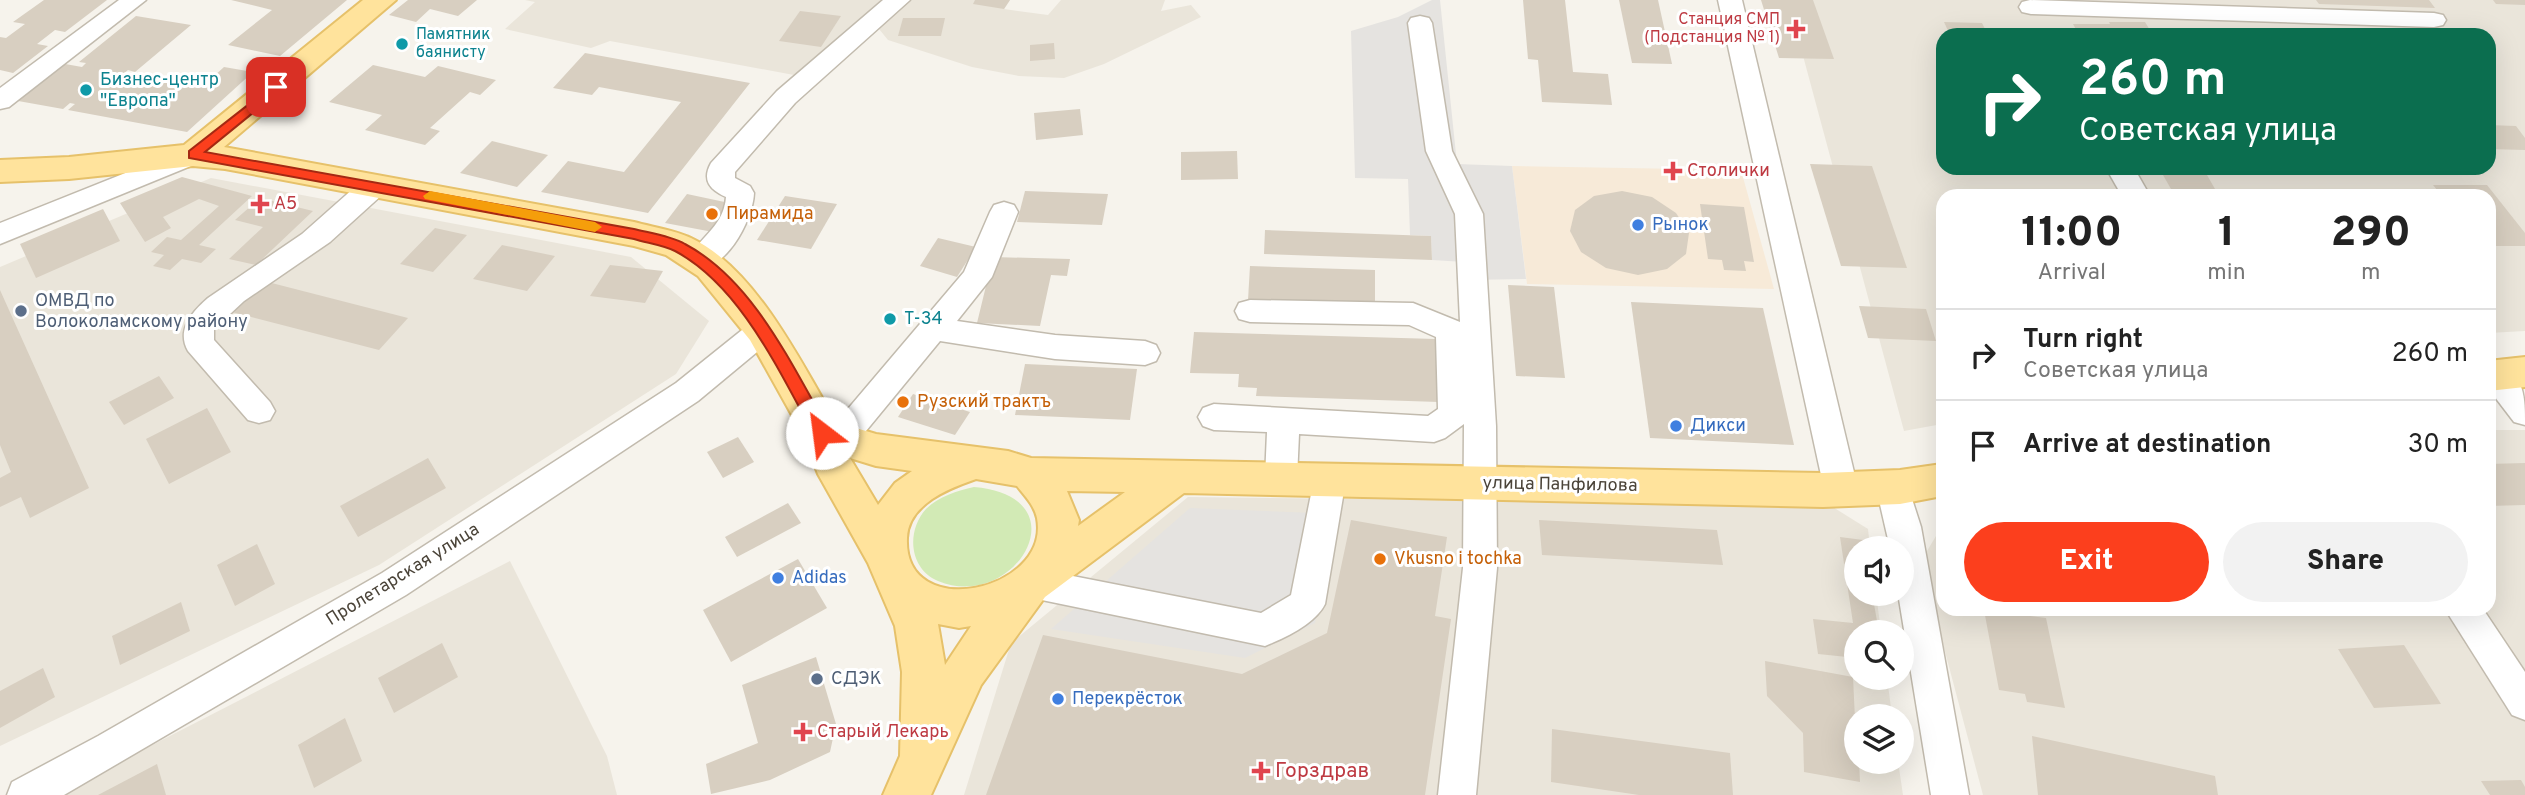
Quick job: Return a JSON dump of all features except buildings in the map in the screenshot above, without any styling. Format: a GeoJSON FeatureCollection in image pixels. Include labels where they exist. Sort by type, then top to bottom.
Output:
{"type":"FeatureCollection","features":[{"type":"Feature","properties":{"kind":"main road"},"geometry":{"type":"LineString","coordinates":[[193,155],[381,0]]}},
{"type":"Feature","properties":{"kind":"main road"},"geometry":{"type":"LineString","coordinates":[[0,171],[69,168],[193,155],[634,234],[678,246],[701,260],[711,267],[763,330],[832,436],[832,463],[891,569],[917,626],[922,661],[915,775]]}},
{"type":"Feature","properties":{"kind":"main road","name":"улица Панфилова"},"geometry":{"type":"LineString","coordinates":[[832,436],[876,450],[1008,467],[1031,474],[1841,489],[1893,487],[1936,481]]}},
{"type":"Feature","properties":{"kind":"main road","name":"улица Панфилова"},"geometry":{"type":"LineString","coordinates":[[891,569],[887,529],[908,495],[929,479],[951,469],[976,464]]}},
{"type":"Feature","properties":{"kind":"main road"},"geometry":{"type":"LineString","coordinates":[[915,775],[965,671],[993,629],[1053,555],[1058,520],[1051,497],[1031,474]]}},
{"type":"Feature","properties":{"kind":"main road"},"geometry":{"type":"LineString","coordinates":[[891,569],[923,602],[959,609],[998,603],[1032,583],[1176,477]]}},
{"type":"Feature","properties":{"kind":"street"},"geometry":{"type":"LineString","coordinates":[[0,101],[134,0]]}},
{"type":"Feature","properties":{"kind":"street"},"geometry":{"type":"LineString","coordinates":[[701,260],[724,236],[741,209],[740,193],[721,183],[721,170],[786,97],[898,0]]}},
{"type":"Feature","properties":{"kind":"street"},"geometry":{"type":"LineString","coordinates":[[1730,0],[1841,489]]}},
{"type":"Feature","properties":{"kind":"street"},"geometry":{"type":"LineString","coordinates":[[2033,11],[2434,20]]}},
{"type":"Feature","properties":{"kind":"street"},"geometry":{"type":"LineString","coordinates":[[1420,23],[1439,151],[1469,214],[1480,426],[1479,568],[1457,795]]}},
{"type":"Feature","properties":{"kind":"street"},"geometry":{"type":"LineString","coordinates":[[0,234],[193,155]]}},
{"type":"Feature","properties":{"kind":"street"},"geometry":{"type":"LineString","coordinates":[[259,411],[199,343],[200,327],[213,310],[236,291],[294,255],[373,187]]}},
{"type":"Feature","properties":{"kind":"street"},"geometry":{"type":"LineString","coordinates":[[832,436],[933,330],[977,277],[1004,212]]}},
{"type":"Feature","properties":{"kind":"street"},"geometry":{"type":"LineString","coordinates":[[1214,417],[1434,429],[1454,414],[1451,331],[1413,314],[1250,311]]}},
{"type":"Feature","properties":{"kind":"street","name":"Пролетарская улица"},"geometry":{"type":"LineString","coordinates":[[26,795],[111,749],[394,584],[687,392],[763,330]]}},
{"type":"Feature","properties":{"kind":"street"},"geometry":{"type":"LineString","coordinates":[[933,330],[1055,347],[1145,353]]}},
{"type":"Feature","properties":{"kind":"street"},"geometry":{"type":"LineString","coordinates":[[2503,374],[2525,413]]}},
{"type":"Feature","properties":{"kind":"street"},"geometry":{"type":"LineString","coordinates":[[1281,478],[1284,421]]}},
{"type":"Feature","properties":{"kind":"street"},"geometry":{"type":"LineString","coordinates":[[1032,583],[1265,630],[1307,604],[1330,479]]}},
{"type":"Feature","properties":{"kind":"street"},"geometry":{"type":"LineString","coordinates":[[1893,487],[1905,527],[1950,795]]}},
{"type":"Feature","properties":{"kind":"street"},"geometry":{"type":"LineString","coordinates":[[2469,616],[2514,668],[2525,704]]}},
{"type":"Feature","properties":{"kind":"shaded area"},"geometry":{"type":"Polygon","coordinates":[[[525,0],[885,0],[794,75],[610,41],[591,48],[505,29],[535,2],[525,0]]]}},
{"type":"Feature","properties":{"kind":"shaded area"},"geometry":{"type":"Polygon","coordinates":[[[909,0],[1010,0],[1004,9],[1048,15],[1061,0],[1165,0],[1161,11],[1191,5],[1201,17],[1104,64],[1064,78],[1019,76],[972,67],[888,40],[879,29],[880,24],[909,0]]]}},
{"type":"Feature","properties":{"kind":"shaded area"},"geometry":{"type":"Polygon","coordinates":[[[1432,0],[1440,0],[1457,164],[1512,166],[1526,279],[1467,280],[1464,262],[1432,260],[1431,236],[1410,235],[1408,179],[1355,178],[1351,31],[1398,17],[1432,0]]]}},
{"type":"Feature","properties":{"kind":"shaded area"},"geometry":{"type":"Polygon","coordinates":[[[1788,0],[2525,0],[2525,331],[2496,333],[2496,189],[1936,189],[1936,425],[1904,431],[1788,0]]]}},
{"type":"Feature","properties":{"kind":"shaded area","name":"Рынок"},"geometry":{"type":"Polygon","coordinates":[[[1512,166],[1741,170],[1774,289],[1527,284],[1512,166]]]}},
{"type":"Feature","properties":{"kind":"shaded area"},"geometry":{"type":"Polygon","coordinates":[[[211,178],[631,257],[709,321],[676,374],[379,565],[0,746],[0,267],[211,178]]]}},
{"type":"Feature","properties":{"kind":"shaded area"},"geometry":{"type":"Polygon","coordinates":[[[2496,430],[2525,430],[2525,795],[1983,795],[1921,561],[1936,536],[1936,616],[2496,616],[2496,430]]]}},
{"type":"Feature","properties":{"kind":"shaded area"},"geometry":{"type":"Polygon","coordinates":[[[1188,497],[1828,504],[1868,529],[1869,536],[1844,536],[1844,606],[1878,606],[1879,620],[1844,620],[1844,690],[1889,690],[1890,704],[1844,704],[1844,774],[1900,774],[1903,795],[964,795],[1011,643],[1188,497]]]}},
{"type":"Feature","properties":{"kind":"shaded area"},"geometry":{"type":"Polygon","coordinates":[[[1190,508],[1340,514],[1315,623],[1245,658],[1051,629],[1190,508]]]}},
{"type":"Feature","properties":{"kind":"shaded area"},"geometry":{"type":"Polygon","coordinates":[[[510,561],[607,756],[617,795],[55,795],[510,561]]]}},
{"type":"Feature","properties":{"kind":"green space"},"geometry":{"type":"Polygon","coordinates":[[[974,487],[1007,495],[1026,510],[1031,530],[1026,550],[1012,568],[991,581],[966,587],[938,581],[921,568],[916,559],[913,538],[915,528],[926,509],[942,497],[974,487]]]}},
{"type":"Feature","properties":{"kind":"slow traffic"},"geometry":{"type":"LineString","coordinates":[[430,196],[595,227]]}},
{"type":"Feature","properties":{"kind":"place","name":"Станция СМП (Подстанция № 1)"},"geometry":{"type":"Point","coordinates":[1796,29]}},
{"type":"Feature","properties":{"kind":"place","name":"Памятник баянисту"},"geometry":{"type":"Point","coordinates":[402,44]}},
{"type":"Feature","properties":{"kind":"place","name":"Бизнес-центр \"Европа\""},"geometry":{"type":"Point","coordinates":[86,90]}},
{"type":"Feature","properties":{"kind":"place","name":"Столички"},"geometry":{"type":"Point","coordinates":[1673,171]}},
{"type":"Feature","properties":{"kind":"place","name":"А5"},"geometry":{"type":"Point","coordinates":[260,204]}},
{"type":"Feature","properties":{"kind":"place","name":"Пирамида"},"geometry":{"type":"Point","coordinates":[712,214]}},
{"type":"Feature","properties":{"kind":"place","name":"Рынок"},"geometry":{"type":"Point","coordinates":[1638,225]}},
{"type":"Feature","properties":{"kind":"place","name":"ОМВД по Волоколамскому району"},"geometry":{"type":"Point","coordinates":[21,311]}},
{"type":"Feature","properties":{"kind":"place","name":"Т-34"},"geometry":{"type":"Point","coordinates":[890,319]}},
{"type":"Feature","properties":{"kind":"place","name":"Рузский трактъ"},"geometry":{"type":"Point","coordinates":[903,402]}},
{"type":"Feature","properties":{"kind":"place","name":"Дикси"},"geometry":{"type":"Point","coordinates":[1676,426]}},
{"type":"Feature","properties":{"kind":"place","name":"Vkusno i tochka"},"geometry":{"type":"Point","coordinates":[1380,559]}},
{"type":"Feature","properties":{"kind":"place","name":"Adidas"},"geometry":{"type":"Point","coordinates":[778,578]}},
{"type":"Feature","properties":{"kind":"place","name":"СДЭК"},"geometry":{"type":"Point","coordinates":[817,679]}},
{"type":"Feature","properties":{"kind":"place","name":"Перекрёсток"},"geometry":{"type":"Point","coordinates":[1058,699]}},
{"type":"Feature","properties":{"kind":"place","name":"Старый Лекарь"},"geometry":{"type":"Point","coordinates":[803,732]}},
{"type":"Feature","properties":{"kind":"place","name":"Горздрав"},"geometry":{"type":"Point","coordinates":[1261,771]}},
{"type":"Feature","properties":{"kind":"route"},"geometry":{"type":"LineString","coordinates":[[276,87],[193,155],[225,158],[444,198],[634,234],[678,246],[711,267],[763,330],[822,433]]}}]}
